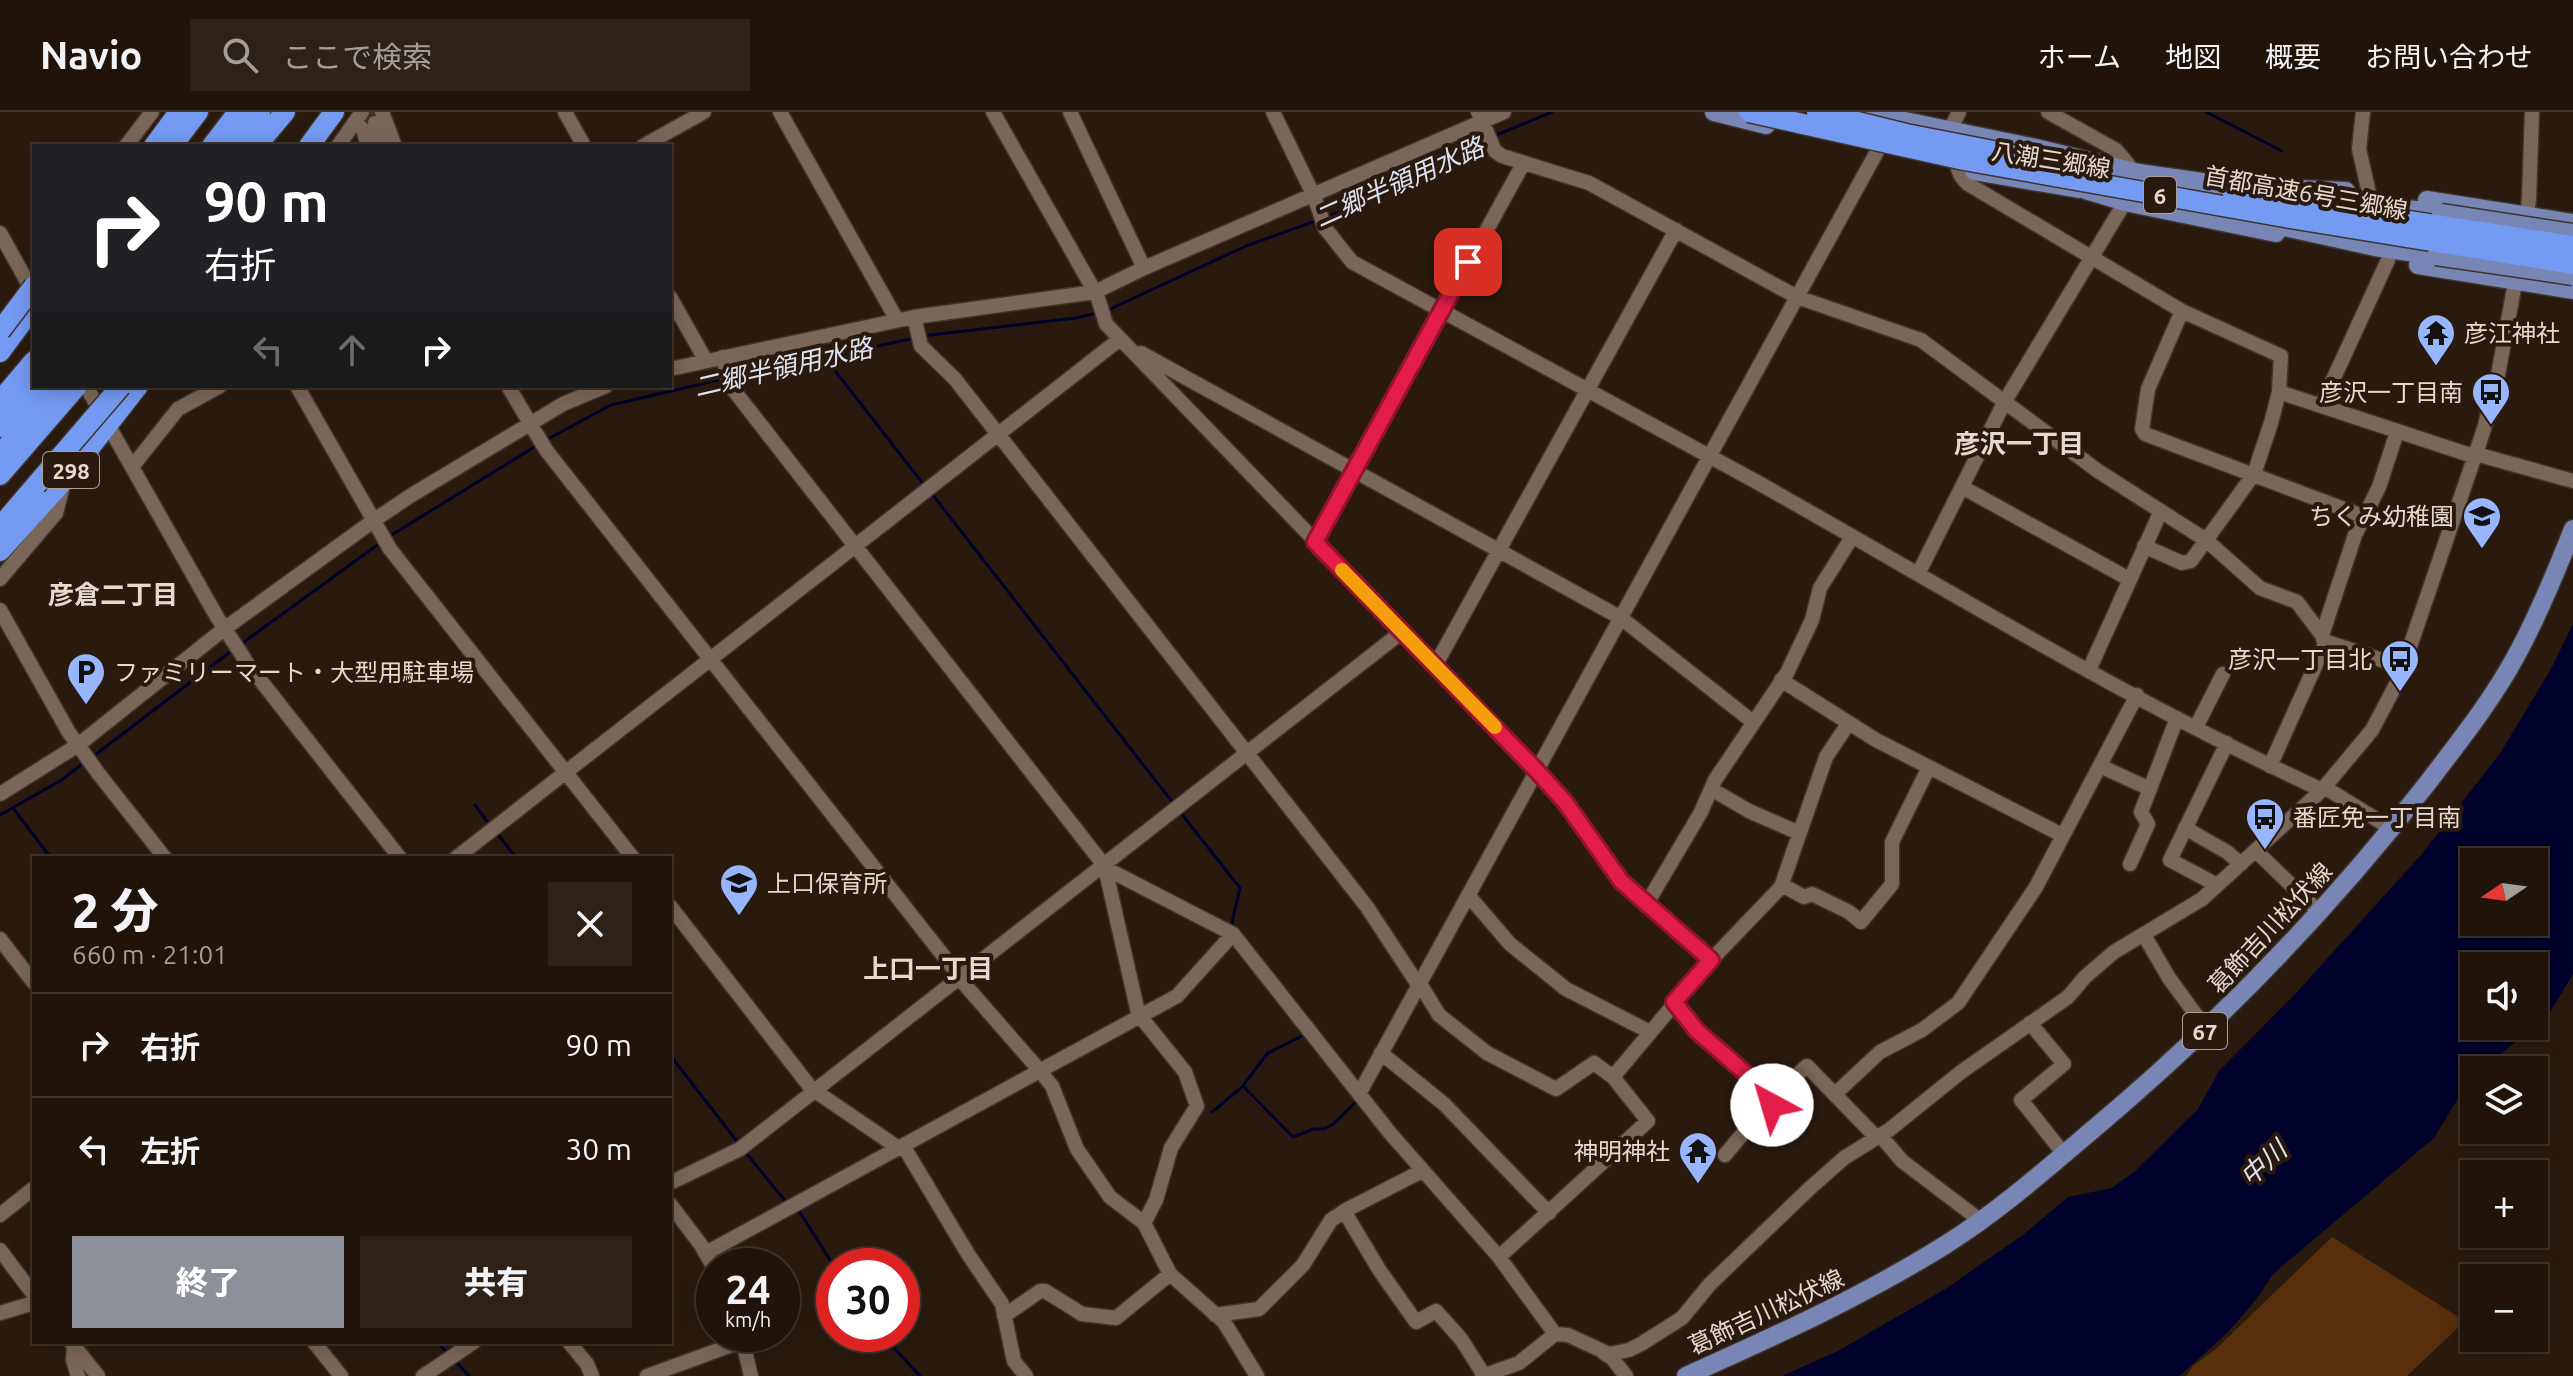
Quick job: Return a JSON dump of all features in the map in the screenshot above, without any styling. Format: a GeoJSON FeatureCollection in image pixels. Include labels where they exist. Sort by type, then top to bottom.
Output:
{"type":"FeatureCollection","features":[{"type":"Feature","properties":{"kind":"highway"},"geometry":{"type":"LineString","coordinates":[[141,144],[165,112]]}},
{"type":"Feature","properties":{"kind":"highway"},"geometry":{"type":"LineString","coordinates":[[155,144],[179,112]]}},
{"type":"Feature","properties":{"kind":"highway"},"geometry":{"type":"LineString","coordinates":[[174,144],[198,112]]}},
{"type":"Feature","properties":{"kind":"highway"},"geometry":{"type":"LineString","coordinates":[[190,144],[214,112]]}},
{"type":"Feature","properties":{"kind":"highway"},"geometry":{"type":"LineString","coordinates":[[214,144],[238,112]]}},
{"type":"Feature","properties":{"kind":"highway"},"geometry":{"type":"LineString","coordinates":[[235,144],[260,112]]}},
{"type":"Feature","properties":{"kind":"highway"},"geometry":{"type":"LineString","coordinates":[[258,144],[285,112]]}},
{"type":"Feature","properties":{"kind":"highway"},"geometry":{"type":"LineString","coordinates":[[274,141],[297,112]]}},
{"type":"Feature","properties":{"kind":"highway","name":"首都高速6号三郷線"},"geometry":{"type":"LineString","coordinates":[[1749,112],[1964,160],[2573,264]]}},
{"type":"Feature","properties":{"kind":"highway","name":"首都高速6号三郷線"},"geometry":{"type":"LineString","coordinates":[[1817,112],[1906,134],[2070,165],[2241,195],[2573,246]]}},
{"type":"Feature","properties":{"kind":"highway"},"geometry":{"type":"LineString","coordinates":[[311,144],[347,115]]}},
{"type":"Feature","properties":{"kind":"highway"},"geometry":{"type":"LineString","coordinates":[[318,144],[347,115]]}},
{"type":"Feature","properties":{"kind":"highway"},"geometry":{"type":"LineString","coordinates":[[0,331],[32,289]]}},
{"type":"Feature","properties":{"kind":"highway"},"geometry":{"type":"LineString","coordinates":[[0,352],[32,309]]}},
{"type":"Feature","properties":{"kind":"highway"},"geometry":{"type":"LineString","coordinates":[[0,401],[32,363]]}},
{"type":"Feature","properties":{"kind":"highway"},"geometry":{"type":"LineString","coordinates":[[0,427],[32,388]]}},
{"type":"Feature","properties":{"kind":"highway"},"geometry":{"type":"LineString","coordinates":[[0,455],[54,388]]}},
{"type":"Feature","properties":{"kind":"highway"},"geometry":{"type":"LineString","coordinates":[[0,475],[75,388]]}},
{"type":"Feature","properties":{"kind":"highway"},"geometry":{"type":"LineString","coordinates":[[0,527],[105,388]]}},
{"type":"Feature","properties":{"kind":"highway"},"geometry":{"type":"LineString","coordinates":[[34,483],[119,388]]}},
{"type":"Feature","properties":{"kind":"highway","name":"298"},"geometry":{"type":"LineString","coordinates":[[0,551],[66,478],[136,388]]}},
{"type":"Feature","properties":{"kind":"main road","name":"八潮三郷線"},"geometry":{"type":"LineString","coordinates":[[1714,112],[1956,168],[2240,217],[2375,247],[2573,276]]}},
{"type":"Feature","properties":{"kind":"main road","name":"八潮三郷線"},"geometry":{"type":"LineString","coordinates":[[1861,112],[1896,116],[2154,175],[2573,233]]}},
{"type":"Feature","properties":{"kind":"main road"},"geometry":{"type":"LineString","coordinates":[[2106,163],[2298,189],[2369,193],[2573,223]]}},
{"type":"Feature","properties":{"kind":"main road"},"geometry":{"type":"LineString","coordinates":[[2085,190],[2125,202],[2249,226],[2388,260],[2573,290]]}},
{"type":"Feature","properties":{"kind":"main road","name":"葛飾吉川松伏線"},"geometry":{"type":"LineString","coordinates":[[1686,1376],[1838,1307],[1981,1221],[2064,1154],[2207,1030],[2269,968],[2392,829],[2487,704],[2538,612],[2573,529]]}},
{"type":"Feature","properties":{"kind":"street"},"geometry":{"type":"LineString","coordinates":[[128,144],[152,112]]}},
{"type":"Feature","properties":{"kind":"street"},"geometry":{"type":"LineString","coordinates":[[565,112],[583,144]]}},
{"type":"Feature","properties":{"kind":"street"},"geometry":{"type":"LineString","coordinates":[[647,144],[704,112]]}},
{"type":"Feature","properties":{"kind":"street"},"geometry":{"type":"LineString","coordinates":[[780,112],[897,320]]}},
{"type":"Feature","properties":{"kind":"street"},"geometry":{"type":"LineString","coordinates":[[993,112],[1096,292],[1104,320],[1536,770],[1565,802],[1621,881],[1711,960]]}},
{"type":"Feature","properties":{"kind":"street"},"geometry":{"type":"LineString","coordinates":[[1070,112],[1144,268]]}},
{"type":"Feature","properties":{"kind":"street"},"geometry":{"type":"LineString","coordinates":[[1273,112],[1314,196],[1323,225],[1352,262],[2177,718],[2270,766],[2323,788],[2392,829]]}},
{"type":"Feature","properties":{"kind":"street"},"geometry":{"type":"LineString","coordinates":[[672,369],[897,320],[1096,292],[1144,268],[1314,196],[1480,117],[1504,112]]}},
{"type":"Feature","properties":{"kind":"street"},"geometry":{"type":"LineString","coordinates":[[1787,112],[1785,121],[1795,132]]}},
{"type":"Feature","properties":{"kind":"street"},"geometry":{"type":"LineString","coordinates":[[1959,112],[1953,131],[1962,139],[1956,168],[1968,184],[2182,311],[2281,356],[2279,392],[2254,474],[2191,561],[2182,563],[2144,546]]}},
{"type":"Feature","properties":{"kind":"street"},"geometry":{"type":"LineString","coordinates":[[2048,112],[2116,150],[2128,164]]}},
{"type":"Feature","properties":{"kind":"street"},"geometry":{"type":"LineString","coordinates":[[2363,112],[2359,149],[2369,193]]}},
{"type":"Feature","properties":{"kind":"street"},"geometry":{"type":"LineString","coordinates":[[1604,1353],[1629,1350],[1682,1318],[1710,1284],[1824,1175],[1961,1072],[2068,997],[2085,977],[2114,952],[2186,910],[2217,885],[2323,788],[2372,730],[2403,667],[2476,456],[2498,375],[2527,215],[2532,112]]}},
{"type":"Feature","properties":{"kind":"street"},"geometry":{"type":"LineString","coordinates":[[339,144],[347,115],[363,129],[367,144]]}},
{"type":"Feature","properties":{"kind":"street"},"geometry":{"type":"LineString","coordinates":[[1359,1094],[1896,116]]}},
{"type":"Feature","properties":{"kind":"street"},"geometry":{"type":"LineString","coordinates":[[378,117],[382,144]]}},
{"type":"Feature","properties":{"kind":"street"},"geometry":{"type":"LineString","coordinates":[[378,117],[394,144]]}},
{"type":"Feature","properties":{"kind":"street"},"geometry":{"type":"LineString","coordinates":[[1480,117],[1495,151],[1510,160],[1589,183],[1797,297],[1921,340],[2098,471],[2206,540],[2260,588],[2297,602],[2324,638],[2403,667]]}},
{"type":"Feature","properties":{"kind":"street"},"geometry":{"type":"LineString","coordinates":[[1315,542],[1523,164]]}},
{"type":"Feature","properties":{"kind":"street"},"geometry":{"type":"LineString","coordinates":[[1918,574],[2005,401],[2125,202]]}},
{"type":"Feature","properties":{"kind":"street"},"geometry":{"type":"LineString","coordinates":[[1436,664],[1676,230]]}},
{"type":"Feature","properties":{"kind":"street"},"geometry":{"type":"LineString","coordinates":[[0,233],[32,291]]}},
{"type":"Feature","properties":{"kind":"street"},"geometry":{"type":"LineString","coordinates":[[2321,406],[2388,260]]}},
{"type":"Feature","properties":{"kind":"street"},"geometry":{"type":"LineString","coordinates":[[672,301],[706,361]]}},
{"type":"Feature","properties":{"kind":"street"},"geometry":{"type":"LineString","coordinates":[[2182,311],[2148,389],[2142,429],[2145,434],[2365,517]]}},
{"type":"Feature","properties":{"kind":"street"},"geometry":{"type":"LineString","coordinates":[[914,317],[921,346],[955,379],[1367,907],[1439,1015],[1487,1053],[1556,1089],[1594,1063],[1613,1077],[1648,1121],[1499,1257]]}},
{"type":"Feature","properties":{"kind":"street"},"geometry":{"type":"LineString","coordinates":[[1122,341],[1621,618],[1753,722]]}},
{"type":"Feature","properties":{"kind":"street"},"geometry":{"type":"LineString","coordinates":[[459,856],[998,434],[1122,341]]}},
{"type":"Feature","properties":{"kind":"street"},"geometry":{"type":"LineString","coordinates":[[723,357],[731,388],[1104,865],[1233,934],[1422,1171],[1499,1257],[1555,1334]]}},
{"type":"Feature","properties":{"kind":"street"},"geometry":{"type":"LineString","coordinates":[[87,388],[224,629],[398,856]]}},
{"type":"Feature","properties":{"kind":"street"},"geometry":{"type":"LineString","coordinates":[[132,467],[178,409],[216,388]]}},
{"type":"Feature","properties":{"kind":"street"},"geometry":{"type":"LineString","coordinates":[[298,388],[390,549],[631,856]]}},
{"type":"Feature","properties":{"kind":"street"},"geometry":{"type":"LineString","coordinates":[[509,388],[546,450],[960,978],[1052,1086],[1077,1149],[1110,1197],[1144,1223],[1170,1274],[1224,1322],[1257,1376]]}},
{"type":"Feature","properties":{"kind":"street"},"geometry":{"type":"LineString","coordinates":[[0,794],[78,745],[224,629],[373,521],[563,404],[601,388]]}},
{"type":"Feature","properties":{"kind":"street"},"geometry":{"type":"LineString","coordinates":[[2279,392],[2476,456],[2573,481]]}},
{"type":"Feature","properties":{"kind":"street"},"geometry":{"type":"LineString","coordinates":[[2270,766],[2324,638],[2355,535],[2379,487],[2397,432]]}},
{"type":"Feature","properties":{"kind":"street"},"geometry":{"type":"LineString","coordinates":[[0,579],[56,513],[66,478]]}},
{"type":"Feature","properties":{"kind":"street"},"geometry":{"type":"LineString","coordinates":[[1962,487],[2129,579]]}},
{"type":"Feature","properties":{"kind":"street"},"geometry":{"type":"LineString","coordinates":[[2089,670],[2161,511]]}},
{"type":"Feature","properties":{"kind":"street"},"geometry":{"type":"LineString","coordinates":[[1646,905],[1701,812],[1711,789],[1781,680],[1812,620],[1820,588],[1852,537]]}},
{"type":"Feature","properties":{"kind":"street"},"geometry":{"type":"LineString","coordinates":[[0,610],[78,745],[163,856]]}},
{"type":"Feature","properties":{"kind":"street"},"geometry":{"type":"LineString","coordinates":[[672,1182],[740,1149],[1403,631]]}},
{"type":"Feature","properties":{"kind":"street"},"geometry":{"type":"LineString","coordinates":[[2196,727],[2223,674]]}},
{"type":"Feature","properties":{"kind":"street"},"geometry":{"type":"LineString","coordinates":[[1781,680],[1848,724],[2062,835]]}},
{"type":"Feature","properties":{"kind":"street"},"geometry":{"type":"LineString","coordinates":[[1835,1094],[1880,1052],[1922,1030],[1958,1003],[2023,908],[2137,695]]}},
{"type":"Feature","properties":{"kind":"street"},"geometry":{"type":"LineString","coordinates":[[2130,864],[2148,824],[2141,812],[2177,718]]}},
{"type":"Feature","properties":{"kind":"street"},"geometry":{"type":"LineString","coordinates":[[1613,1077],[1674,1002],[1782,885],[1826,757],[1848,724]]}},
{"type":"Feature","properties":{"kind":"street"},"geometry":{"type":"LineString","coordinates":[[2217,885],[2170,860],[2227,743]]}},
{"type":"Feature","properties":{"kind":"street"},"geometry":{"type":"LineString","coordinates":[[2100,766],[2150,789]]}},
{"type":"Feature","properties":{"kind":"street"},"geometry":{"type":"LineString","coordinates":[[1782,885],[1804,897],[1812,894],[1849,912],[1861,922],[1892,884],[1892,842],[1929,767]]}},
{"type":"Feature","properties":{"kind":"street"},"geometry":{"type":"LineString","coordinates":[[1711,789],[1749,811],[1799,833]]}},
{"type":"Feature","properties":{"kind":"street"},"geometry":{"type":"LineString","coordinates":[[2185,828],[2227,852],[2241,864]]}},
{"type":"Feature","properties":{"kind":"street"},"geometry":{"type":"LineString","coordinates":[[2256,851],[2319,912]]}},
{"type":"Feature","properties":{"kind":"street"},"geometry":{"type":"LineString","coordinates":[[1104,865],[1140,1017],[1185,1072],[1197,1106],[1171,1148],[1156,1200],[1144,1223]]}},
{"type":"Feature","properties":{"kind":"street"},"geometry":{"type":"LineString","coordinates":[[1468,895],[1510,944],[1566,989],[1650,1032]]}},
{"type":"Feature","properties":{"kind":"street"},"geometry":{"type":"LineString","coordinates":[[672,909],[815,1091],[902,1148],[1002,1304],[1014,1361],[1026,1376]]}},
{"type":"Feature","properties":{"kind":"street"},"geometry":{"type":"LineString","coordinates":[[715,1248],[1177,996],[1233,934]]}},
{"type":"Feature","properties":{"kind":"street"},"geometry":{"type":"LineString","coordinates":[[2144,935],[2169,978],[2207,1030]]}},
{"type":"Feature","properties":{"kind":"street"},"geometry":{"type":"LineString","coordinates":[[0,939],[32,980]]}},
{"type":"Feature","properties":{"kind":"street"},"geometry":{"type":"LineString","coordinates":[[1674,1002],[1697,1031],[1773,1097]]}},
{"type":"Feature","properties":{"kind":"street"},"geometry":{"type":"LineString","coordinates":[[2030,1023],[2064,1064],[2021,1100],[2064,1154]]}},
{"type":"Feature","properties":{"kind":"street"},"geometry":{"type":"LineString","coordinates":[[1381,1053],[1444,1104],[1549,1213]]}},
{"type":"Feature","properties":{"kind":"street"},"geometry":{"type":"LineString","coordinates":[[1728,1154],[1773,1097],[1807,1066],[1902,1161],[1981,1221]]}},
{"type":"Feature","properties":{"kind":"street"},"geometry":{"type":"LineString","coordinates":[[1215,1315],[1259,1309],[1309,1257],[1331,1220],[1422,1171]]}},
{"type":"Feature","properties":{"kind":"street"},"geometry":{"type":"LineString","coordinates":[[0,1215],[32,1190]]}},
{"type":"Feature","properties":{"kind":"street"},"geometry":{"type":"LineString","coordinates":[[672,1207],[702,1248]]}},
{"type":"Feature","properties":{"kind":"street"},"geometry":{"type":"LineString","coordinates":[[1344,1211],[1380,1271],[1416,1322],[1436,1311],[1461,1339],[1483,1376],[1519,1363],[1555,1334],[1568,1335],[1604,1353],[1626,1376]]}},
{"type":"Feature","properties":{"kind":"street"},"geometry":{"type":"LineString","coordinates":[[0,1250],[32,1292]]}},
{"type":"Feature","properties":{"kind":"street"},"geometry":{"type":"LineString","coordinates":[[1004,1316],[1040,1291],[1045,1291],[1082,1314],[1116,1318],[1170,1274]]}},
{"type":"Feature","properties":{"kind":"street"},"geometry":{"type":"LineString","coordinates":[[0,1313],[32,1304]]}},
{"type":"Feature","properties":{"kind":"street"},"geometry":{"type":"LineString","coordinates":[[73,1344],[73,1360],[78,1376]]}},
{"type":"Feature","properties":{"kind":"street"},"geometry":{"type":"LineString","coordinates":[[73,1344],[98,1376]]}},
{"type":"Feature","properties":{"kind":"street"},"geometry":{"type":"LineString","coordinates":[[316,1344],[341,1376]]}},
{"type":"Feature","properties":{"kind":"street"},"geometry":{"type":"LineString","coordinates":[[423,1376],[471,1344]]}},
{"type":"Feature","properties":{"kind":"street"},"geometry":{"type":"LineString","coordinates":[[571,1344],[587,1364],[592,1376]]}},
{"type":"Feature","properties":{"kind":"street"},"geometry":{"type":"LineString","coordinates":[[647,1376],[707,1352]]}},
{"type":"Feature","properties":{"kind":"street"},"geometry":{"type":"LineString","coordinates":[[745,1352],[751,1376]]}},
{"type":"Feature","properties":{"kind":"shaded area"},"geometry":{"type":"Polygon","coordinates":[[[2332,1237],[2460,1318],[2460,1326],[2407,1376],[2186,1376],[2193,1366],[2217,1348],[2332,1237]]]}},
{"type":"Feature","properties":{"kind":"water","name":"中川"},"geometry":{"type":"Polygon","coordinates":[[[2573,624],[2573,974],[2548,1015],[2548,952],[2460,952],[2460,1040],[2518,1040],[2499,1056],[2460,1056],[2460,1095],[2434,1138],[2273,1274],[2242,1317],[2179,1376],[1782,1376],[1838,1351],[1947,1288],[2024,1234],[2068,1197],[2112,1188],[2135,1171],[2198,1109],[2219,1071],[2296,993],[2421,855],[2501,752],[2551,669],[2573,624]]]}},
{"type":"Feature","properties":{"kind":"waterway","name":"二郷半領用水路"},"geometry":{"type":"LineString","coordinates":[[1494,136],[1552,112]]}},
{"type":"Feature","properties":{"kind":"waterway"},"geometry":{"type":"LineString","coordinates":[[2206,112],[2282,151]]}},
{"type":"Feature","properties":{"kind":"waterway","name":"二郷半領用水路"},"geometry":{"type":"LineString","coordinates":[[1325,218],[1484,141]]}},
{"type":"Feature","properties":{"kind":"waterway","name":"二郷半領用水路"},"geometry":{"type":"LineString","coordinates":[[1108,310],[1246,246],[1318,220]]}},
{"type":"Feature","properties":{"kind":"waterway","name":"二郷半領用水路"},"geometry":{"type":"LineString","coordinates":[[922,336],[1097,313]]}},
{"type":"Feature","properties":{"kind":"waterway","name":"二郷半領用水路"},"geometry":{"type":"LineString","coordinates":[[734,377],[915,338]]}},
{"type":"Feature","properties":{"kind":"waterway"},"geometry":{"type":"LineString","coordinates":[[826,359],[924,485]]}},
{"type":"Feature","properties":{"kind":"waterway","name":"二郷半領用水路"},"geometry":{"type":"LineString","coordinates":[[546,440],[611,405],[723,379]]}},
{"type":"Feature","properties":{"kind":"waterway","name":"二郷半領用水路"},"geometry":{"type":"LineString","coordinates":[[390,536],[536,446]]}},
{"type":"Feature","properties":{"kind":"waterway"},"geometry":{"type":"LineString","coordinates":[[932,494],[1173,803]]}},
{"type":"Feature","properties":{"kind":"waterway","name":"二郷半領用水路"},"geometry":{"type":"LineString","coordinates":[[241,644],[380,543]]}},
{"type":"Feature","properties":{"kind":"waterway","name":"二郷半領用水路"},"geometry":{"type":"LineString","coordinates":[[91,758],[234,649]]}},
{"type":"Feature","properties":{"kind":"waterway","name":"二郷半領用水路"},"geometry":{"type":"LineString","coordinates":[[0,815],[60,781],[85,762]]}},
{"type":"Feature","properties":{"kind":"waterway"},"geometry":{"type":"LineString","coordinates":[[475,805],[489,824]]}},
{"type":"Feature","properties":{"kind":"waterway"},"geometry":{"type":"LineString","coordinates":[[13,808],[49,856]]}},
{"type":"Feature","properties":{"kind":"waterway"},"geometry":{"type":"LineString","coordinates":[[1180,812],[1240,888],[1231,927]]}},
{"type":"Feature","properties":{"kind":"waterway"},"geometry":{"type":"LineString","coordinates":[[497,833],[514,856]]}},
{"type":"Feature","properties":{"kind":"waterway"},"geometry":{"type":"LineString","coordinates":[[1212,1112],[1241,1088],[1268,1053],[1304,1035]]}},
{"type":"Feature","properties":{"kind":"waterway"},"geometry":{"type":"LineString","coordinates":[[672,1058],[739,1144]]}},
{"type":"Feature","properties":{"kind":"waterway"},"geometry":{"type":"LineString","coordinates":[[1243,1086],[1293,1137],[1332,1125],[1357,1101]]}},
{"type":"Feature","properties":{"kind":"waterway"},"geometry":{"type":"LineString","coordinates":[[746,1153],[787,1203]]}},
{"type":"Feature","properties":{"kind":"waterway"},"geometry":{"type":"LineString","coordinates":[[797,1208],[823,1248]]}},
{"type":"Feature","properties":{"kind":"waterway"},"geometry":{"type":"LineString","coordinates":[[439,1344],[448,1354]]}},
{"type":"Feature","properties":{"kind":"waterway"},"geometry":{"type":"LineString","coordinates":[[898,1352],[920,1376]]}},
{"type":"Feature","properties":{"kind":"waterway"},"geometry":{"type":"LineString","coordinates":[[456,1362],[469,1376]]}},
{"type":"Feature","properties":{"kind":"tunnel"},"geometry":{"type":"LineString","coordinates":[[370,112],[375,123]]}},
{"type":"Feature","properties":{"kind":"slow traffic"},"geometry":{"type":"LineString","coordinates":[[1342,570],[1495,727]]}},
{"type":"Feature","properties":{"kind":"place","name":"彦江神社"},"geometry":{"type":"Point","coordinates":[2436,367]}},
{"type":"Feature","properties":{"kind":"place","name":"彦沢一丁目南"},"geometry":{"type":"Point","coordinates":[2491,426]}},
{"type":"Feature","properties":{"kind":"place","name":"ちくみ幼稚園"},"geometry":{"type":"Point","coordinates":[2482,550]}},
{"type":"Feature","properties":{"kind":"place","name":"彦沢一丁目北"},"geometry":{"type":"Point","coordinates":[2400,693]}},
{"type":"Feature","properties":{"kind":"place","name":"ファミリーマート・大型用駐車場"},"geometry":{"type":"Point","coordinates":[86,706]}},
{"type":"Feature","properties":{"kind":"place","name":"番匠免一丁目南"},"geometry":{"type":"Point","coordinates":[2265,851]}},
{"type":"Feature","properties":{"kind":"place","name":"上口保育所"},"geometry":{"type":"Point","coordinates":[739,917]}},
{"type":"Feature","properties":{"kind":"place","name":"神明神社"},"geometry":{"type":"Point","coordinates":[1698,1185]}},
{"type":"Feature","properties":{"kind":"district","name":"彦沢一丁目"},"geometry":{"type":"Point","coordinates":[2019,443]}},
{"type":"Feature","properties":{"kind":"district","name":"彦倉二丁目"},"geometry":{"type":"Point","coordinates":[113,594]}},
{"type":"Feature","properties":{"kind":"district","name":"上口一丁目"},"geometry":{"type":"Point","coordinates":[928,968]}},
{"type":"Feature","properties":{"kind":"route"},"geometry":{"type":"LineString","coordinates":[[1468,262],[1315,542],[1436,664],[1565,802],[1621,881],[1711,960],[1674,1002],[1697,1031],[1773,1097],[1772,1105]]}}]}
